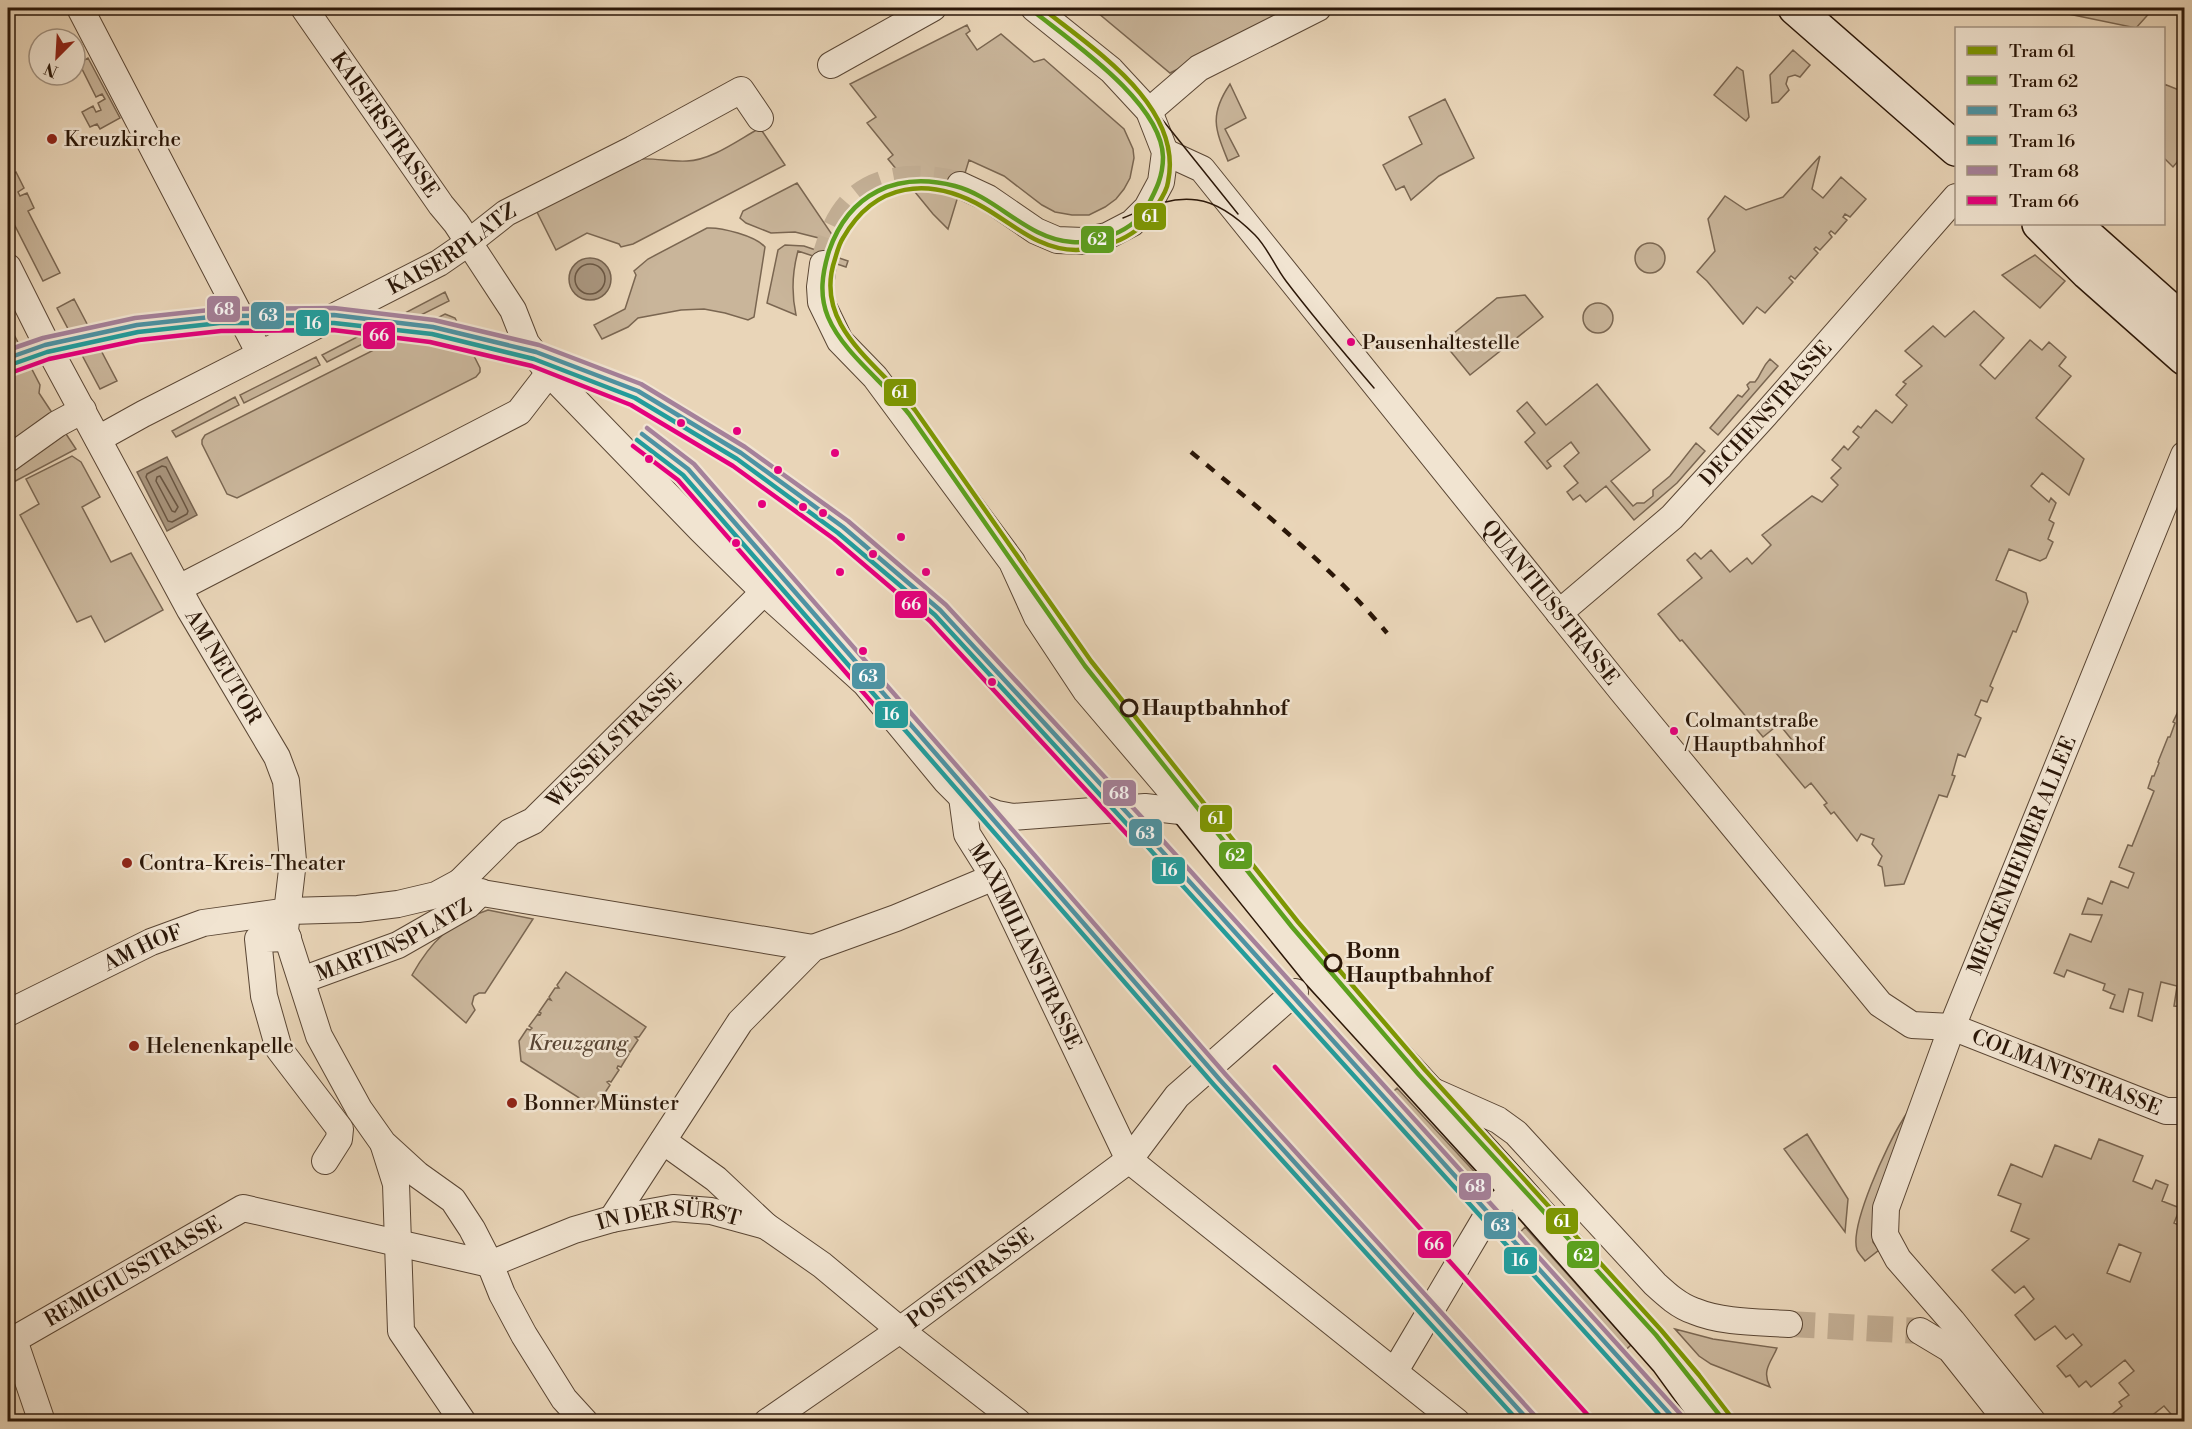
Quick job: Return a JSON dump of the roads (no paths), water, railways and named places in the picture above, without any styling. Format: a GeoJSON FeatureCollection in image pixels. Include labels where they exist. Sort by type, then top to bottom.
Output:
{"type":"FeatureCollection","features":[{"type":"Feature","properties":{"kind":"street"},"geometry":{"type":"LineString","coordinates":[[80,8],[260,354]]}},
{"type":"Feature","properties":{"kind":"street","name":"KAISERSTRASSE"},"geometry":{"type":"LineString","coordinates":[[304,8],[468,243]]}},
{"type":"Feature","properties":{"kind":"street"},"geometry":{"type":"LineString","coordinates":[[831,65],[933,8]]}},
{"type":"Feature","properties":{"kind":"street"},"geometry":{"type":"LineString","coordinates":[[960,184],[988,198],[1036,231],[1058,240],[1083,241],[1107,236],[1132,223],[1147,208],[1161,183],[1165,152],[1149,111],[1111,70],[1034,8]]}},
{"type":"Feature","properties":{"kind":"street"},"geometry":{"type":"LineString","coordinates":[[1149,111],[1199,68],[1318,8]]}},
{"type":"Feature","properties":{"kind":"street"},"geometry":{"type":"LineString","coordinates":[[1796,8],[1955,148]]}},
{"type":"Feature","properties":{"kind":"street"},"geometry":{"type":"LineString","coordinates":[[1831,8],[1955,119]]}},
{"type":"Feature","properties":{"kind":"street","name":"KAISERPLATZ"},"geometry":{"type":"LineString","coordinates":[[98,439],[439,263],[506,213],[633,149],[741,90],[760,118]]}},
{"type":"Feature","properties":{"kind":"street","name":"QUANTIUSSTRASSE"},"geometry":{"type":"LineString","coordinates":[[1165,152],[1202,169],[1559,613],[1880,1004],[1912,1025],[1952,1028]]}},
{"type":"Feature","properties":{"kind":"street","name":"DECHENSTRASSE"},"geometry":{"type":"LineString","coordinates":[[1559,613],[1672,517],[1765,415],[1955,198]]}},
{"type":"Feature","properties":{"kind":"street"},"geometry":{"type":"LineString","coordinates":[[2040,225],[2088,273],[2184,358]]}},
{"type":"Feature","properties":{"kind":"street"},"geometry":{"type":"LineString","coordinates":[[2075,225],[2184,322]]}},
{"type":"Feature","properties":{"kind":"street"},"geometry":{"type":"LineString","coordinates":[[468,243],[513,310],[526,343],[549,373],[764,592],[865,683],[946,781],[962,797],[988,811],[1013,817],[1145,807],[1189,812]]}},
{"type":"Feature","properties":{"kind":"street"},"geometry":{"type":"LineString","coordinates":[[823,264],[821,302],[840,341],[876,377],[1012,562],[1037,617],[1086,691],[1189,812],[1318,972],[1515,1188],[1667,1360],[1712,1422]]}},
{"type":"Feature","properties":{"kind":"street","name":"AM NEUTOR"},"geometry":{"type":"LineString","coordinates":[[8,267],[179,588],[277,757],[286,781],[293,861],[289,911]]}},
{"type":"Feature","properties":{"kind":"street"},"geometry":{"type":"LineString","coordinates":[[179,588],[519,412],[546,377]]}},
{"type":"Feature","properties":{"kind":"street"},"geometry":{"type":"LineString","coordinates":[[8,459],[57,424],[83,410]]}},
{"type":"Feature","properties":{"kind":"street","name":"MECKENHEIMER ALLEE"},"geometry":{"type":"LineString","coordinates":[[2033,1422],[1952,1321],[1898,1259],[1885,1235],[1886,1208],[1952,1028],[2184,455]]}},
{"type":"Feature","properties":{"kind":"street","name":"WESSELSTRASSE"},"geometry":{"type":"LineString","coordinates":[[470,887],[510,832],[533,821],[764,592]]}},
{"type":"Feature","properties":{"kind":"street","name":"MAXIMILIANSTRASSE"},"geometry":{"type":"LineString","coordinates":[[962,797],[968,834],[994,877],[1129,1160],[1457,1422]]}},
{"type":"Feature","properties":{"kind":"street"},"geometry":{"type":"LineString","coordinates":[[612,1219],[740,1022],[813,948],[896,918],[994,877]]}},
{"type":"Feature","properties":{"kind":"street"},"geometry":{"type":"LineString","coordinates":[[470,887],[813,948]]}},
{"type":"Feature","properties":{"kind":"street","name":"MARTINSPLATZ"},"geometry":{"type":"LineString","coordinates":[[302,980],[398,945],[468,905],[470,887],[398,904],[358,909],[289,911],[285,930],[319,1036],[359,1109],[382,1143]]}},
{"type":"Feature","properties":{"kind":"street","name":"AM HOF"},"geometry":{"type":"LineString","coordinates":[[8,1012],[162,938],[203,923],[289,911]]}},
{"type":"Feature","properties":{"kind":"street"},"geometry":{"type":"LineString","coordinates":[[288,938],[258,939],[264,996],[279,1049],[340,1129],[339,1139],[325,1161]]}},
{"type":"Feature","properties":{"kind":"street","name":"POSTSTRASSE"},"geometry":{"type":"LineString","coordinates":[[767,1422],[900,1330],[1129,1160],[1177,1096],[1287,1005]]}},
{"type":"Feature","properties":{"kind":"street","name":"COLMANTSTRASSE"},"geometry":{"type":"LineString","coordinates":[[1952,1028],[2166,1111],[2184,1111]]}},
{"type":"Feature","properties":{"kind":"street"},"geometry":{"type":"LineString","coordinates":[[1425,1088],[1498,1120],[1516,1133],[1655,1284],[1674,1301],[1716,1318],[1789,1324]]}},
{"type":"Feature","properties":{"kind":"street"},"geometry":{"type":"LineString","coordinates":[[1159,1119],[1192,1105]]}},
{"type":"Feature","properties":{"kind":"street","name":"IN DER SÜRST"},"geometry":{"type":"LineString","coordinates":[[663,1141],[716,1179],[766,1226],[822,1265],[900,1330],[1018,1422]]}},
{"type":"Feature","properties":{"kind":"street"},"geometry":{"type":"LineString","coordinates":[[382,1143],[396,1184],[401,1331],[463,1422]]}},
{"type":"Feature","properties":{"kind":"street"},"geometry":{"type":"LineString","coordinates":[[382,1143],[418,1175],[453,1200],[472,1229],[524,1335],[564,1399],[585,1422]]}},
{"type":"Feature","properties":{"kind":"street"},"geometry":{"type":"LineString","coordinates":[[1395,1371],[1485,1219],[1515,1188]]}},
{"type":"Feature","properties":{"kind":"street","name":"IN DER SÜRST"},"geometry":{"type":"LineString","coordinates":[[490,1264],[574,1230],[612,1219],[673,1209],[711,1211],[766,1226]]}},
{"type":"Feature","properties":{"kind":"street","name":"REMIGIUSSTRASSE"},"geometry":{"type":"LineString","coordinates":[[11,1342],[251,1211],[397,1242]]}},
{"type":"Feature","properties":{"kind":"street"},"geometry":{"type":"LineString","coordinates":[[397,1242],[490,1264]]}},
{"type":"Feature","properties":{"kind":"street"},"geometry":{"type":"LineString","coordinates":[[1920,1331],[1950,1349],[2008,1422]]}},
{"type":"Feature","properties":{"kind":"street"},"geometry":{"type":"LineString","coordinates":[[11,1342],[42,1422]]}},
{"type":"Feature","properties":{"kind":"water"},"geometry":{"type":"Polygon","coordinates":[[[590,258],[598,259],[605,264],[610,271],[610,287],[605,294],[598,299],[590,300],[582,299],[575,294],[570,287],[569,279],[570,271],[575,264],[582,259],[590,258]]]}},
{"type":"Feature","properties":{"kind":"water"},"geometry":{"type":"Polygon","coordinates":[[[167,457],[197,515],[167,531],[137,472],[167,457]]]}},
{"type":"Feature","properties":{"kind":"tunnel"},"geometry":{"type":"LineString","coordinates":[[823,264],[840,218],[850,205],[873,187],[887,182],[917,179],[960,185]]}},
{"type":"Feature","properties":{"kind":"tunnel"},"geometry":{"type":"LineString","coordinates":[[1789,1324],[1920,1331]]}},
{"type":"Feature","properties":{"kind":"tram line","name":"61"},"geometry":{"type":"LineString","coordinates":[[1042,8],[1108,61],[1130,82],[1149,104],[1162,129],[1169,154],[1167,186],[1148,219],[1131,234],[1109,244],[1087,249],[1063,249],[1038,241],[963,197],[923,188],[887,195],[871,205],[856,219],[838,248],[830,283],[833,304],[841,324],[868,360],[915,410],[1091,661],[1298,922],[1425,1070],[1661,1330],[1735,1422]]}},
{"type":"Feature","properties":{"kind":"tram line","name":"62"},"geometry":{"type":"LineString","coordinates":[[1037,14],[1114,77],[1133,96],[1148,117],[1159,137],[1163,164],[1156,189],[1147,207],[1133,223],[1114,234],[1092,241],[1072,242],[1041,234],[985,199],[955,186],[934,182],[895,185],[878,191],[862,201],[849,214],[838,231],[829,251],[823,276],[823,301],[828,317],[854,355],[909,414],[1085,666],[1292,927],[1419,1075],[1656,1335],[1725,1422]]}},
{"type":"Feature","properties":{"kind":"tram line"},"geometry":{"type":"LineString","coordinates":[[1153,108],[1238,214]]}},
{"type":"Feature","properties":{"kind":"tram line"},"geometry":{"type":"LineString","coordinates":[[1123,218],[1159,204],[1187,199],[1205,202],[1229,213],[1260,240],[1282,276],[1374,388]]}},
{"type":"Feature","properties":{"kind":"tram line","name":"68"},"geometry":{"type":"LineString","coordinates":[[8,350],[43,338],[135,318],[219,309],[334,308],[434,320],[539,345],[641,384],[745,447],[848,521],[946,605],[1148,824],[1683,1417]]}},
{"type":"Feature","properties":{"kind":"tram line","name":"63"},"geometry":{"type":"LineString","coordinates":[[8,358],[45,345],[137,325],[220,316],[334,315],[433,327],[536,352],[638,391],[741,453],[843,527],[940,610],[1142,829],[1677,1422]]}},
{"type":"Feature","properties":{"kind":"tram line","name":"16"},"geometry":{"type":"LineString","coordinates":[[10,365],[47,352],[138,332],[220,323],[334,323],[432,334],[534,359],[635,398],[737,459],[838,533],[935,615],[1136,834],[1666,1422]]}},
{"type":"Feature","properties":{"kind":"tram line","name":"66"},"geometry":{"type":"LineString","coordinates":[[13,372],[49,359],[139,340],[221,331],[333,330],[430,342],[532,366],[631,405],[733,466],[834,539],[930,621],[1134,842]]}},
{"type":"Feature","properties":{"kind":"tram line","name":"68"},"geometry":{"type":"LineString","coordinates":[[647,428],[694,464],[1226,1075],[1536,1417]]}},
{"type":"Feature","properties":{"kind":"tram line","name":"63"},"geometry":{"type":"LineString","coordinates":[[642,434],[688,469],[1220,1080],[1530,1422]]}},
{"type":"Feature","properties":{"kind":"tram line","name":"16"},"geometry":{"type":"LineString","coordinates":[[637,440],[683,475],[1214,1085],[1519,1422]]}},
{"type":"Feature","properties":{"kind":"tram line","name":"66"},"geometry":{"type":"LineString","coordinates":[[633,446],[678,480],[889,722]]}},
{"type":"Feature","properties":{"kind":"tram line","name":"66"},"geometry":{"type":"LineString","coordinates":[[1275,1067],[1594,1422]]}},
{"type":"Feature","properties":{"kind":"railway"},"geometry":{"type":"LineString","coordinates":[[1191,452],[1318,560],[1387,633]]}},
{"type":"Feature","properties":{"kind":"place","name":"Kreuzkirche"},"geometry":{"type":"Point","coordinates":[52,139]}},
{"type":"Feature","properties":{"kind":"place","name":"Pausenhaltestelle"},"geometry":{"type":"Point","coordinates":[1351,342]}},
{"type":"Feature","properties":{"kind":"place","name":"Hauptbahnhof"},"geometry":{"type":"Point","coordinates":[1129,708]}},
{"type":"Feature","properties":{"kind":"place","name":"Colmantstraße / Hauptbahnhof"},"geometry":{"type":"Point","coordinates":[1674,731]}},
{"type":"Feature","properties":{"kind":"place","name":"Contra-Kreis-Theater"},"geometry":{"type":"Point","coordinates":[127,863]}},
{"type":"Feature","properties":{"kind":"place","name":"Bonn Hauptbahnhof"},"geometry":{"type":"Point","coordinates":[1333,963]}},
{"type":"Feature","properties":{"kind":"place","name":"Helenenkapelle"},"geometry":{"type":"Point","coordinates":[134,1046]}},
{"type":"Feature","properties":{"kind":"place","name":"Bonner Münster"},"geometry":{"type":"Point","coordinates":[512,1103]}},
{"type":"Feature","properties":{"kind":"park label","name":"Kreuzgang"},"geometry":{"type":"Point","coordinates":[578,1043]}}]}
